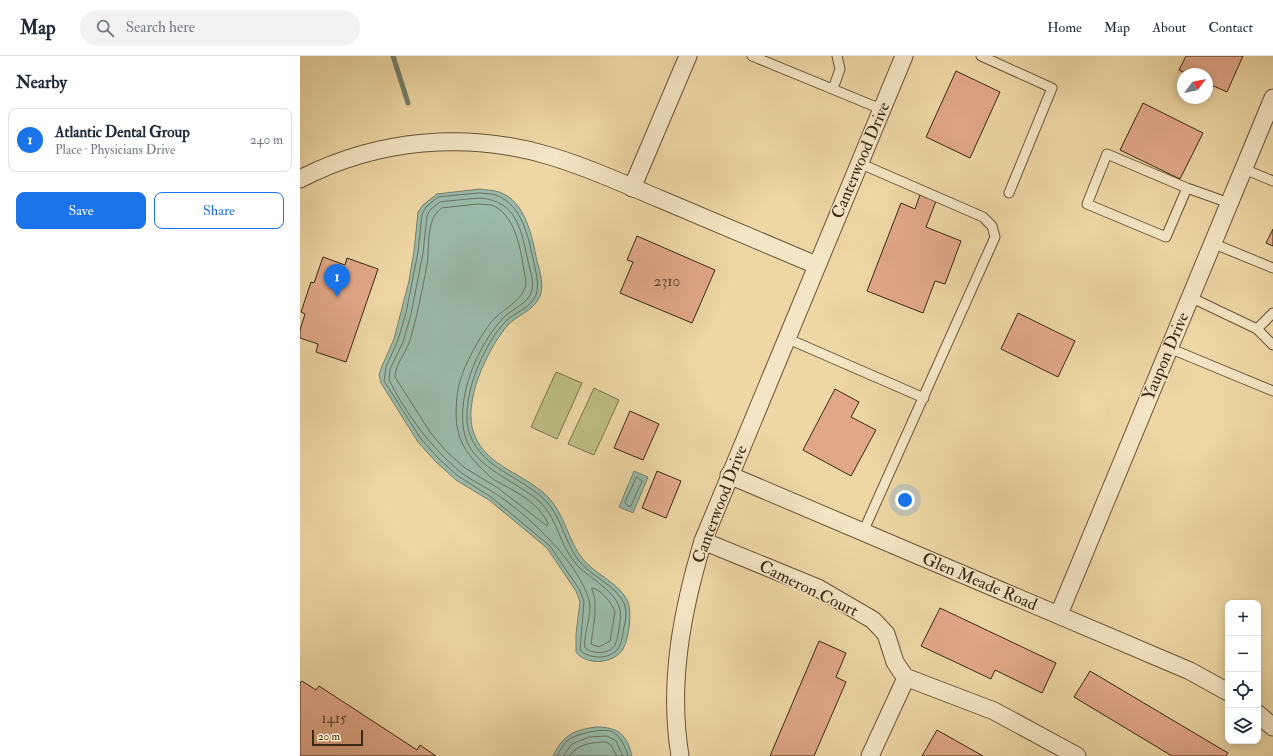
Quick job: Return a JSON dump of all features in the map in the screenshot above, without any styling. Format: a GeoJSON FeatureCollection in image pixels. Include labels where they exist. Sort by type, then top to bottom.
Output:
{"type":"FeatureCollection","features":[{"type":"Feature","properties":{"kind":"street"},"geometry":{"type":"LineString","coordinates":[[632,188],[688,56]]}},
{"type":"Feature","properties":{"kind":"street","name":"Canterwood Drive"},"geometry":{"type":"LineString","coordinates":[[680,756],[676,722],[677,667],[682,622],[690,586],[703,541],[816,265],[904,56]]}},
{"type":"Feature","properties":{"kind":"street","name":"Yaupon Drive"},"geometry":{"type":"LineString","coordinates":[[1059,614],[1212,243],[1244,169],[1268,122],[1273,98]]}},
{"type":"Feature","properties":{"kind":"street"},"geometry":{"type":"LineString","coordinates":[[300,179],[341,162],[399,145],[460,140],[521,148],[550,155],[816,265]]}},
{"type":"Feature","properties":{"kind":"street","name":"Glen Meade Road"},"geometry":{"type":"LineString","coordinates":[[729,475],[1059,614],[1190,671],[1225,690]]}},
{"type":"Feature","properties":{"kind":"street","name":"Cameron Court"},"geometry":{"type":"LineString","coordinates":[[703,541],[818,588],[873,620],[886,634],[895,662],[906,678]]}},
{"type":"Feature","properties":{"kind":"street"},"geometry":{"type":"LineString","coordinates":[[870,756],[906,678],[994,711],[1077,756]]}},
{"type":"Feature","properties":{"kind":"street"},"geometry":{"type":"LineString","coordinates":[[1261,716],[1273,726]]}},
{"type":"Feature","properties":{"kind":"lane"},"geometry":{"type":"LineString","coordinates":[[752,56],[881,109]]}},
{"type":"Feature","properties":{"kind":"lane"},"geometry":{"type":"LineString","coordinates":[[833,89],[840,69],[837,56]]}},
{"type":"Feature","properties":{"kind":"lane"},"geometry":{"type":"LineString","coordinates":[[982,56],[1052,88],[1009,193]]}},
{"type":"Feature","properties":{"kind":"lane"},"geometry":{"type":"LineString","coordinates":[[1187,188],[1166,237],[1087,204],[1107,154],[1187,188],[1229,203]]}},
{"type":"Feature","properties":{"kind":"lane"},"geometry":{"type":"LineString","coordinates":[[859,163],[983,217],[992,226],[995,238],[863,532]]}},
{"type":"Feature","properties":{"kind":"lane"},"geometry":{"type":"LineString","coordinates":[[1244,169],[1273,181]]}},
{"type":"Feature","properties":{"kind":"lane"},"geometry":{"type":"LineString","coordinates":[[1212,243],[1273,268]]}},
{"type":"Feature","properties":{"kind":"lane"},"geometry":{"type":"LineString","coordinates":[[1190,297],[1257,329],[1273,345]]}},
{"type":"Feature","properties":{"kind":"lane"},"geometry":{"type":"LineString","coordinates":[[1257,329],[1273,313]]}},
{"type":"Feature","properties":{"kind":"lane"},"geometry":{"type":"LineString","coordinates":[[786,338],[924,398]]}},
{"type":"Feature","properties":{"kind":"lane"},"geometry":{"type":"LineString","coordinates":[[1169,348],[1273,391]]}},
{"type":"Feature","properties":{"kind":"green space"},"geometry":{"type":"Polygon","coordinates":[[[556,372],[582,383],[557,439],[531,427],[556,372]]]}},
{"type":"Feature","properties":{"kind":"green space"},"geometry":{"type":"Polygon","coordinates":[[[594,388],[619,400],[594,455],[568,444],[594,388]]]}},
{"type":"Feature","properties":{"kind":"water"},"geometry":{"type":"Polygon","coordinates":[[[480,189],[499,192],[516,203],[522,211],[533,241],[541,275],[542,289],[539,298],[533,306],[508,325],[500,335],[485,362],[474,392],[471,407],[471,421],[474,434],[488,455],[539,489],[548,497],[563,519],[573,543],[582,558],[624,595],[628,602],[630,612],[627,639],[619,654],[607,660],[586,660],[576,652],[576,634],[580,602],[576,591],[547,548],[489,500],[456,480],[436,462],[418,442],[381,383],[379,375],[394,339],[409,281],[418,212],[423,205],[437,194],[480,189]]]}},
{"type":"Feature","properties":{"kind":"water"},"geometry":{"type":"Polygon","coordinates":[[[634,471],[648,477],[633,513],[619,507],[634,471]]]}},
{"type":"Feature","properties":{"kind":"water"},"geometry":{"type":"Polygon","coordinates":[[[596,727],[604,727],[621,734],[628,743],[632,756],[553,756],[565,738],[575,732],[596,727]]]}},
{"type":"Feature","properties":{"kind":"building"},"geometry":{"type":"Polygon","coordinates":[[[1186,56],[1243,56],[1227,92],[1213,86],[1213,68],[1180,68],[1186,56]]]}},
{"type":"Feature","properties":{"kind":"building"},"geometry":{"type":"Polygon","coordinates":[[[956,71],[1000,92],[970,158],[926,137],[956,71]]]}},
{"type":"Feature","properties":{"kind":"building"},"geometry":{"type":"Polygon","coordinates":[[[1143,103],[1203,133],[1180,179],[1120,150],[1143,103]]]}},
{"type":"Feature","properties":{"kind":"building"},"geometry":{"type":"Polygon","coordinates":[[[920,195],[936,201],[926,227],[961,241],[945,284],[935,281],[923,313],[867,291],[901,203],[915,209],[920,195]]]}},
{"type":"Feature","properties":{"kind":"building"},"geometry":{"type":"Polygon","coordinates":[[[1273,229],[1273,246],[1266,243],[1273,229]]]}},
{"type":"Feature","properties":{"kind":"building"},"geometry":{"type":"Polygon","coordinates":[[[637,236],[715,270],[692,323],[620,293],[633,262],[627,260],[637,236]]]}},
{"type":"Feature","properties":{"kind":"building"},"geometry":{"type":"Polygon","coordinates":[[[323,257],[345,265],[347,258],[378,269],[346,362],[316,352],[318,344],[300,338],[300,330],[305,314],[301,312],[311,282],[314,283],[323,257]]]}},
{"type":"Feature","properties":{"kind":"building"},"geometry":{"type":"Polygon","coordinates":[[[1018,313],[1075,341],[1058,377],[1001,349],[1018,313]]]}},
{"type":"Feature","properties":{"kind":"building"},"geometry":{"type":"Polygon","coordinates":[[[835,389],[859,402],[851,417],[876,430],[851,476],[803,450],[835,389]]]}},
{"type":"Feature","properties":{"kind":"building"},"geometry":{"type":"Polygon","coordinates":[[[630,411],[659,424],[643,460],[614,448],[630,411]]]}},
{"type":"Feature","properties":{"kind":"building"},"geometry":{"type":"Polygon","coordinates":[[[657,471],[681,481],[666,518],[642,508],[657,471]]]}},
{"type":"Feature","properties":{"kind":"building"},"geometry":{"type":"Polygon","coordinates":[[[940,608],[1056,663],[1042,693],[995,670],[991,679],[921,646],[940,608]]]}},
{"type":"Feature","properties":{"kind":"building"},"geometry":{"type":"Polygon","coordinates":[[[819,641],[846,653],[836,677],[846,682],[814,756],[770,756],[819,641]]]}},
{"type":"Feature","properties":{"kind":"building"},"geometry":{"type":"Polygon","coordinates":[[[1090,671],[1228,753],[1226,756],[1172,756],[1074,697],[1090,671]]]}},
{"type":"Feature","properties":{"kind":"building"},"geometry":{"type":"Polygon","coordinates":[[[302,681],[316,690],[319,686],[417,750],[420,745],[436,756],[300,756],[300,683],[302,681]]]}},
{"type":"Feature","properties":{"kind":"building"},"geometry":{"type":"Polygon","coordinates":[[[937,730],[983,756],[922,756],[937,730]]]}},
{"type":"Feature","properties":{"kind":"waterway"},"geometry":{"type":"LineString","coordinates":[[393,56],[408,103]]}},
{"type":"Feature","properties":{"kind":"place","name":"Atlantic Dental Group"},"geometry":{"type":"Point","coordinates":[337,297]}}]}
